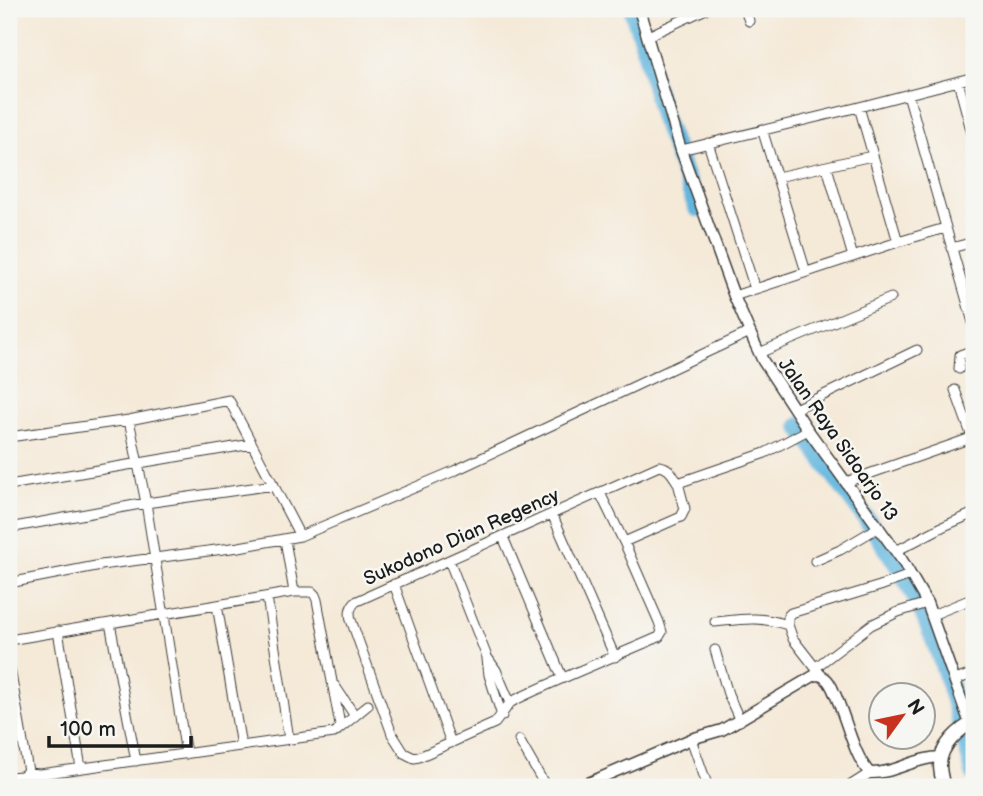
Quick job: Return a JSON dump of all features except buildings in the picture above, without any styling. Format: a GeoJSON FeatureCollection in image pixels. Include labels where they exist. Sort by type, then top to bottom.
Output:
{"type":"FeatureCollection","features":[{"type":"Feature","properties":{"kind":"main road"},"geometry":{"type":"LineString","coordinates":[[944,787],[940,757],[947,745],[967,726]]}},
{"type":"Feature","properties":{"kind":"street","name":"Jalan Raya Sidoarjo 13"},"geometry":{"type":"LineString","coordinates":[[639,9],[681,150],[747,333],[795,409],[804,433],[846,482],[875,530],[896,551],[921,605],[932,615],[956,680],[967,726]]}},
{"type":"Feature","properties":{"kind":"street"},"geometry":{"type":"LineString","coordinates":[[648,36],[706,9]]}},
{"type":"Feature","properties":{"kind":"street"},"geometry":{"type":"LineString","coordinates":[[745,9],[749,21]]}},
{"type":"Feature","properties":{"kind":"street"},"geometry":{"type":"LineString","coordinates":[[681,150],[974,76]]}},
{"type":"Feature","properties":{"kind":"street"},"geometry":{"type":"LineString","coordinates":[[958,81],[974,141]]}},
{"type":"Feature","properties":{"kind":"street"},"geometry":{"type":"LineString","coordinates":[[908,94],[974,326]]}},
{"type":"Feature","properties":{"kind":"street"},"geometry":{"type":"LineString","coordinates":[[859,107],[898,242]]}},
{"type":"Feature","properties":{"kind":"street"},"geometry":{"type":"LineString","coordinates":[[762,129],[806,272]]}},
{"type":"Feature","properties":{"kind":"street"},"geometry":{"type":"LineString","coordinates":[[708,143],[755,289]]}},
{"type":"Feature","properties":{"kind":"street"},"geometry":{"type":"LineString","coordinates":[[777,177],[872,156]]}},
{"type":"Feature","properties":{"kind":"street"},"geometry":{"type":"LineString","coordinates":[[827,167],[853,257]]}},
{"type":"Feature","properties":{"kind":"street"},"geometry":{"type":"LineString","coordinates":[[734,296],[945,228]]}},
{"type":"Feature","properties":{"kind":"street"},"geometry":{"type":"LineString","coordinates":[[951,248],[974,242]]}},
{"type":"Feature","properties":{"kind":"street"},"geometry":{"type":"LineString","coordinates":[[759,353],[891,298]]}},
{"type":"Feature","properties":{"kind":"street"},"geometry":{"type":"LineString","coordinates":[[9,583],[102,565],[300,536],[454,471],[747,333]]}},
{"type":"Feature","properties":{"kind":"street"},"geometry":{"type":"LineString","coordinates":[[795,409],[917,350]]}},
{"type":"Feature","properties":{"kind":"street"},"geometry":{"type":"LineString","coordinates":[[959,369],[960,355],[974,350]]}},
{"type":"Feature","properties":{"kind":"street"},"geometry":{"type":"LineString","coordinates":[[846,482],[973,437],[955,390]]}},
{"type":"Feature","properties":{"kind":"street"},"geometry":{"type":"LineString","coordinates":[[9,437],[129,420],[229,400],[300,536]]}},
{"type":"Feature","properties":{"kind":"street"},"geometry":{"type":"LineString","coordinates":[[129,420],[146,503],[186,754]]}},
{"type":"Feature","properties":{"kind":"street"},"geometry":{"type":"LineString","coordinates":[[624,542],[681,517],[685,509],[678,483],[741,462],[804,433]]}},
{"type":"Feature","properties":{"kind":"street"},"geometry":{"type":"LineString","coordinates":[[9,485],[252,444]]}},
{"type":"Feature","properties":{"kind":"street","name":"Sukodono Dian Regency"},"geometry":{"type":"LineString","coordinates":[[510,703],[495,723],[452,743],[414,758],[404,752],[388,726],[349,612],[351,607],[355,602],[394,584],[659,467],[667,468],[678,483]]}},
{"type":"Feature","properties":{"kind":"street"},"geometry":{"type":"LineString","coordinates":[[9,528],[146,503],[274,485]]}},
{"type":"Feature","properties":{"kind":"street"},"geometry":{"type":"LineString","coordinates":[[449,560],[487,657],[496,670],[510,703],[562,677],[615,657],[659,637],[662,632],[600,493]]}},
{"type":"Feature","properties":{"kind":"street"},"geometry":{"type":"LineString","coordinates":[[896,551],[974,513]]}},
{"type":"Feature","properties":{"kind":"street"},"geometry":{"type":"LineString","coordinates":[[552,514],[615,657]]}},
{"type":"Feature","properties":{"kind":"street"},"geometry":{"type":"LineString","coordinates":[[815,561],[841,550],[875,530]]}},
{"type":"Feature","properties":{"kind":"street"},"geometry":{"type":"LineString","coordinates":[[503,537],[562,677]]}},
{"type":"Feature","properties":{"kind":"street"},"geometry":{"type":"LineString","coordinates":[[285,540],[293,592]]}},
{"type":"Feature","properties":{"kind":"street"},"geometry":{"type":"LineString","coordinates":[[870,773],[860,761],[831,685],[793,639],[788,616],[906,576]]}},
{"type":"Feature","properties":{"kind":"street"},"geometry":{"type":"LineString","coordinates":[[394,584],[452,743]]}},
{"type":"Feature","properties":{"kind":"street"},"geometry":{"type":"LineString","coordinates":[[9,640],[293,592],[312,592],[316,595],[340,725],[338,730]]}},
{"type":"Feature","properties":{"kind":"street"},"geometry":{"type":"LineString","coordinates":[[267,597],[289,739]]}},
{"type":"Feature","properties":{"kind":"street"},"geometry":{"type":"LineString","coordinates":[[932,615],[974,598]]}},
{"type":"Feature","properties":{"kind":"street"},"geometry":{"type":"LineString","coordinates":[[217,605],[241,746]]}},
{"type":"Feature","properties":{"kind":"street"},"geometry":{"type":"LineString","coordinates":[[579,787],[740,721],[810,677],[872,625],[885,617],[921,605]]}},
{"type":"Feature","properties":{"kind":"street"},"geometry":{"type":"LineString","coordinates":[[715,622],[754,618],[788,625]]}},
{"type":"Feature","properties":{"kind":"street"},"geometry":{"type":"LineString","coordinates":[[110,623],[136,761]]}},
{"type":"Feature","properties":{"kind":"street"},"geometry":{"type":"LineString","coordinates":[[58,631],[81,768]]}},
{"type":"Feature","properties":{"kind":"street"},"geometry":{"type":"LineString","coordinates":[[715,650],[728,694],[740,721]]}},
{"type":"Feature","properties":{"kind":"street"},"geometry":{"type":"LineString","coordinates":[[487,657],[489,675],[502,716]]}},
{"type":"Feature","properties":{"kind":"street"},"geometry":{"type":"LineString","coordinates":[[9,663],[27,773]]}},
{"type":"Feature","properties":{"kind":"street"},"geometry":{"type":"LineString","coordinates":[[956,680],[974,673]]}},
{"type":"Feature","properties":{"kind":"street"},"geometry":{"type":"LineString","coordinates":[[332,681],[355,716]]}},
{"type":"Feature","properties":{"kind":"street"},"geometry":{"type":"LineString","coordinates":[[9,777],[334,733],[368,705]]}},
{"type":"Feature","properties":{"kind":"street"},"geometry":{"type":"LineString","coordinates":[[967,726],[974,744]]}},
{"type":"Feature","properties":{"kind":"street"},"geometry":{"type":"LineString","coordinates":[[691,739],[708,787]]}},
{"type":"Feature","properties":{"kind":"street"},"geometry":{"type":"LineString","coordinates":[[519,740],[546,787]]}},
{"type":"Feature","properties":{"kind":"street"},"geometry":{"type":"LineString","coordinates":[[848,787],[870,773],[887,771],[925,758],[940,757]]}},
{"type":"Feature","properties":{"kind":"waterway"},"geometry":{"type":"LineString","coordinates":[[632,9],[662,115],[697,208]]}},
{"type":"Feature","properties":{"kind":"waterway"},"geometry":{"type":"LineString","coordinates":[[800,426],[884,544],[909,585],[930,630],[947,677],[974,773]]}}]}
